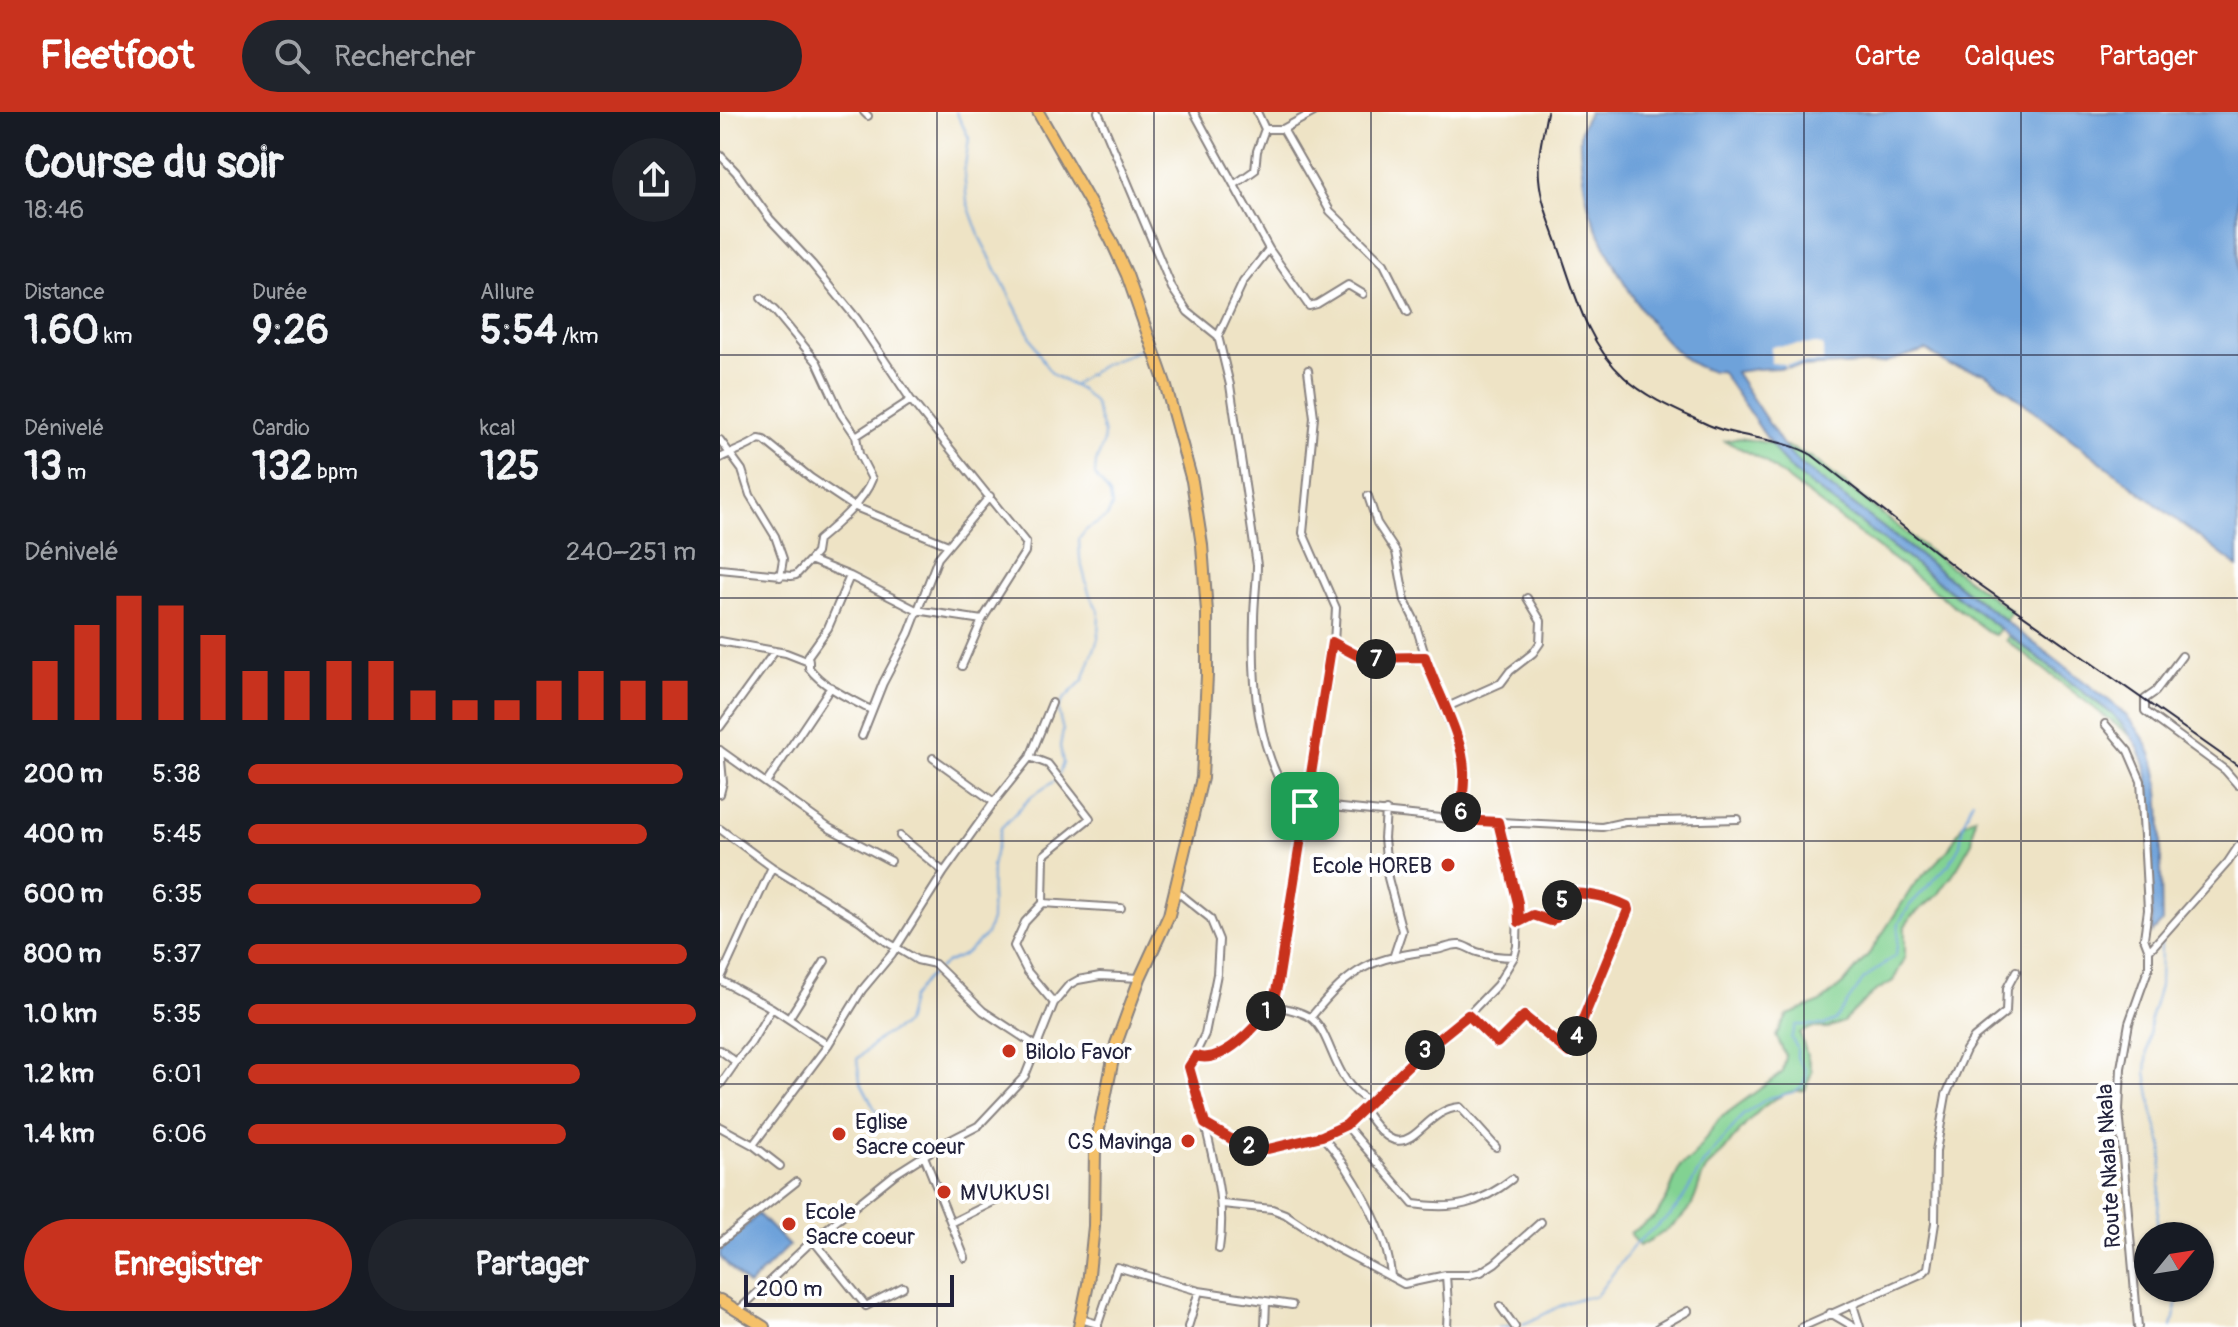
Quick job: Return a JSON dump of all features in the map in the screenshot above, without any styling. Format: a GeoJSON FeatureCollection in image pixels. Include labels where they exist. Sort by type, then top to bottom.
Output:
{"type":"FeatureCollection","features":[{"type":"Feature","properties":{"kind":"highway"},"geometry":{"type":"LineString","coordinates":[[1038,112],[1110,238],[1127,275],[1165,383],[1192,481],[1202,545],[1207,612],[1202,778],[1169,915],[1140,978],[1116,1044],[1100,1117],[1095,1162],[1094,1226],[1080,1323]]}},
{"type":"Feature","properties":{"kind":"highway"},"geometry":{"type":"LineString","coordinates":[[720,1300],[764,1327]]}},
{"type":"Feature","properties":{"kind":"street"},"geometry":{"type":"LineString","coordinates":[[1098,112],[1176,296],[1188,312],[1218,336],[1230,385],[1257,565],[1254,617],[1257,713],[1278,781],[1292,803],[1461,820],[1602,827],[1625,822],[1738,819]]}},
{"type":"Feature","properties":{"kind":"street"},"geometry":{"type":"LineString","coordinates":[[1194,112],[1269,249],[1309,306],[1348,285],[1363,294]]}},
{"type":"Feature","properties":{"kind":"street"},"geometry":{"type":"LineString","coordinates":[[1234,185],[1255,170],[1257,151],[1265,129],[1257,112]]}},
{"type":"Feature","properties":{"kind":"street"},"geometry":{"type":"LineString","coordinates":[[1265,129],[1283,129],[1314,112]]}},
{"type":"Feature","properties":{"kind":"street"},"geometry":{"type":"LineString","coordinates":[[1283,129],[1330,211],[1384,264],[1408,312]]}},
{"type":"Feature","properties":{"kind":"street"},"geometry":{"type":"LineString","coordinates":[[720,155],[770,219],[857,319],[911,400],[990,496],[1027,547],[982,620],[962,666]]}},
{"type":"Feature","properties":{"kind":"street"},"geometry":{"type":"LineString","coordinates":[[1218,336],[1243,282],[1269,249]]}},
{"type":"Feature","properties":{"kind":"street"},"geometry":{"type":"LineString","coordinates":[[720,569],[780,577],[796,575],[816,553],[818,540],[837,525],[868,489],[872,479],[859,454],[856,436],[841,414],[817,362],[761,298]]}},
{"type":"Feature","properties":{"kind":"street"},"geometry":{"type":"LineString","coordinates":[[1196,1056],[1206,1059],[1224,1052],[1240,1040],[1272,1005],[1334,643],[1336,608],[1302,525],[1313,439],[1313,402],[1308,370]]}},
{"type":"Feature","properties":{"kind":"street"},"geometry":{"type":"LineString","coordinates":[[856,436],[911,400]]}},
{"type":"Feature","properties":{"kind":"street"},"geometry":{"type":"LineString","coordinates":[[720,458],[747,448],[759,439],[764,440],[811,478],[853,506],[948,545]]}},
{"type":"Feature","properties":{"kind":"street"},"geometry":{"type":"LineString","coordinates":[[720,440],[742,470],[750,495],[778,544],[783,564],[780,577]]}},
{"type":"Feature","properties":{"kind":"street"},"geometry":{"type":"LineString","coordinates":[[862,736],[871,710],[909,633],[933,568],[948,545],[990,496]]}},
{"type":"Feature","properties":{"kind":"street"},"geometry":{"type":"LineString","coordinates":[[1368,496],[1377,523],[1396,552],[1402,591],[1457,740],[1464,769],[1461,820]]}},
{"type":"Feature","properties":{"kind":"street"},"geometry":{"type":"LineString","coordinates":[[810,560],[850,576],[916,610],[982,620]]}},
{"type":"Feature","properties":{"kind":"street"},"geometry":{"type":"LineString","coordinates":[[850,576],[828,628],[808,656],[810,672],[871,710]]}},
{"type":"Feature","properties":{"kind":"street"},"geometry":{"type":"LineString","coordinates":[[1445,708],[1501,683],[1510,671],[1533,653],[1540,643],[1541,621],[1527,598]]}},
{"type":"Feature","properties":{"kind":"street"},"geometry":{"type":"LineString","coordinates":[[720,641],[775,651],[809,662]]}},
{"type":"Feature","properties":{"kind":"street"},"geometry":{"type":"LineString","coordinates":[[1332,642],[1362,658],[1425,657]]}},
{"type":"Feature","properties":{"kind":"street"},"geometry":{"type":"LineString","coordinates":[[720,727],[775,651]]}},
{"type":"Feature","properties":{"kind":"street"},"geometry":{"type":"LineString","coordinates":[[2182,656],[2155,692],[2145,699],[2145,711],[2225,770],[2238,785]]}},
{"type":"Feature","properties":{"kind":"street"},"geometry":{"type":"LineString","coordinates":[[767,782],[831,687]]}},
{"type":"Feature","properties":{"kind":"street"},"geometry":{"type":"LineString","coordinates":[[753,1145],[828,1045],[944,872],[1030,757],[1052,703]]}},
{"type":"Feature","properties":{"kind":"street"},"geometry":{"type":"LineString","coordinates":[[2105,724],[2128,751],[2141,781],[2148,910],[2144,938],[2149,951]]}},
{"type":"Feature","properties":{"kind":"street"},"geometry":{"type":"LineString","coordinates":[[720,750],[829,828],[891,861]]}},
{"type":"Feature","properties":{"kind":"street"},"geometry":{"type":"LineString","coordinates":[[720,750],[721,789]]}},
{"type":"Feature","properties":{"kind":"street"},"geometry":{"type":"LineString","coordinates":[[1030,757],[1048,764],[1090,818],[1044,855],[1043,903],[1025,922],[1014,946],[1027,971],[1054,1003]]}},
{"type":"Feature","properties":{"kind":"street"},"geometry":{"type":"LineString","coordinates":[[933,758],[994,802]]}},
{"type":"Feature","properties":{"kind":"street"},"geometry":{"type":"LineString","coordinates":[[1386,811],[1384,838],[1388,878],[1402,931],[1394,955]]}},
{"type":"Feature","properties":{"kind":"street"},"geometry":{"type":"LineString","coordinates":[[1205,1124],[1238,1143],[1255,1148],[1268,1149],[1322,1136],[1346,1125],[1420,1054],[1468,1015],[1497,985],[1514,957],[1519,922],[1518,903],[1498,822]]}},
{"type":"Feature","properties":{"kind":"street"},"geometry":{"type":"LineString","coordinates":[[720,829],[887,942],[917,960],[935,964],[983,1011],[1038,1047]]}},
{"type":"Feature","properties":{"kind":"street"},"geometry":{"type":"LineString","coordinates":[[900,836],[944,872]]}},
{"type":"Feature","properties":{"kind":"street","name":"Route Nkala Nkala"},"geometry":{"type":"LineString","coordinates":[[2138,1327],[2120,1096],[2121,1068],[2129,1023],[2149,967],[2149,951],[2238,847]]}},
{"type":"Feature","properties":{"kind":"street"},"geometry":{"type":"LineString","coordinates":[[772,867],[720,980],[789,1018],[828,1045]]}},
{"type":"Feature","properties":{"kind":"street"},"geometry":{"type":"LineString","coordinates":[[1175,890],[1210,918],[1219,940],[1217,974],[1205,1034],[1189,1067],[1222,1204],[1219,1249]]}},
{"type":"Feature","properties":{"kind":"street"},"geometry":{"type":"LineString","coordinates":[[1468,1015],[1497,1043],[1524,1016],[1569,1053],[1628,910],[1619,902],[1585,893],[1566,893],[1556,918],[1552,917],[1551,921],[1533,915],[1519,922]]}},
{"type":"Feature","properties":{"kind":"street"},"geometry":{"type":"LineString","coordinates":[[1043,903],[1121,908]]}},
{"type":"Feature","properties":{"kind":"street"},"geometry":{"type":"LineString","coordinates":[[1311,1017],[1342,981],[1371,963],[1394,955],[1438,950],[1453,945],[1489,955],[1514,957]]}},
{"type":"Feature","properties":{"kind":"street"},"geometry":{"type":"LineString","coordinates":[[789,1018],[825,961]]}},
{"type":"Feature","properties":{"kind":"street"},"geometry":{"type":"LineString","coordinates":[[1802,1327],[1923,1273],[1928,1268],[1935,1223],[1936,1151],[1946,1095],[1974,1038],[2006,1012],[2007,988],[2016,971]]}},
{"type":"Feature","properties":{"kind":"street"},"geometry":{"type":"LineString","coordinates":[[739,1310],[813,1240],[895,1174],[978,1126],[1025,1076],[1054,1003],[1062,992],[1078,980],[1100,976],[1140,978]]}},
{"type":"Feature","properties":{"kind":"street"},"geometry":{"type":"LineString","coordinates":[[1272,1005],[1311,1017],[1321,1029],[1344,1077],[1357,1096],[1370,1101]]}},
{"type":"Feature","properties":{"kind":"street"},"geometry":{"type":"LineString","coordinates":[[720,1085],[772,1008]]}},
{"type":"Feature","properties":{"kind":"street"},"geometry":{"type":"LineString","coordinates":[[720,1050],[736,1062]]}},
{"type":"Feature","properties":{"kind":"street"},"geometry":{"type":"LineString","coordinates":[[1363,1108],[1375,1128],[1396,1141],[1417,1134],[1449,1107],[1460,1107],[1496,1147]]}},
{"type":"Feature","properties":{"kind":"street"},"geometry":{"type":"LineString","coordinates":[[1346,1125],[1413,1204],[1439,1208],[1489,1197],[1512,1179]]}},
{"type":"Feature","properties":{"kind":"street"},"geometry":{"type":"LineString","coordinates":[[720,1127],[753,1145],[780,1166]]}},
{"type":"Feature","properties":{"kind":"street"},"geometry":{"type":"LineString","coordinates":[[1322,1136],[1353,1175],[1387,1251],[1391,1277]]}},
{"type":"Feature","properties":{"kind":"street"},"geometry":{"type":"LineString","coordinates":[[924,1156],[965,1258]]}},
{"type":"Feature","properties":{"kind":"street"},"geometry":{"type":"LineString","coordinates":[[720,1242],[796,1182]]}},
{"type":"Feature","properties":{"kind":"street"},"geometry":{"type":"LineString","coordinates":[[951,1223],[1005,1196]]}},
{"type":"Feature","properties":{"kind":"street"},"geometry":{"type":"LineString","coordinates":[[1222,1204],[1263,1207],[1285,1214],[1333,1246],[1404,1284],[1446,1275],[1481,1272],[1541,1222]]}},
{"type":"Feature","properties":{"kind":"street"},"geometry":{"type":"LineString","coordinates":[[813,1240],[866,1306],[903,1287]]}},
{"type":"Feature","properties":{"kind":"street"},"geometry":{"type":"LineString","coordinates":[[1080,1323],[1098,1326],[1117,1267],[1199,1291],[1292,1305]]}},
{"type":"Feature","properties":{"kind":"street"},"geometry":{"type":"LineString","coordinates":[[1446,1275],[1447,1327]]}},
{"type":"Feature","properties":{"kind":"street"},"geometry":{"type":"LineString","coordinates":[[1188,1327],[1199,1291]]}},
{"type":"Feature","properties":{"kind":"street"},"geometry":{"type":"LineString","coordinates":[[1265,1327],[1266,1302]]}},
{"type":"Feature","properties":{"kind":"street"},"geometry":{"type":"LineString","coordinates":[[1853,1305],[1860,1327]]}},
{"type":"Feature","properties":{"kind":"street"},"geometry":{"type":"LineString","coordinates":[[1500,1306],[1515,1327]]}},
{"type":"Feature","properties":{"kind":"street"},"geometry":{"type":"LineString","coordinates":[[1659,1327],[1688,1311]]}},
{"type":"Feature","properties":{"kind":"street"},"geometry":{"type":"LineString","coordinates":[[1830,1313],[1854,1327]]}},
{"type":"Feature","properties":{"kind":"green space"},"geometry":{"type":"Polygon","coordinates":[[[1739,438],[1786,446],[1811,457],[1925,548],[2012,612],[2006,621],[1788,452],[1780,457],[1794,472],[2000,629],[1995,635],[1990,633],[1760,458],[1725,441],[1739,438]]]}},
{"type":"Feature","properties":{"kind":"green space"},"geometry":{"type":"Polygon","coordinates":[[[2009,636],[2114,716],[2133,738],[2006,640],[2009,636]]]}},
{"type":"Feature","properties":{"kind":"green space"},"geometry":{"type":"Polygon","coordinates":[[[1975,817],[1972,842],[1957,868],[1938,895],[1912,916],[1905,926],[1905,958],[1893,981],[1873,993],[1843,1022],[1800,1033],[1812,1072],[1805,1090],[1778,1097],[1756,1114],[1706,1169],[1687,1211],[1668,1229],[1639,1246],[1630,1233],[1656,1216],[1680,1166],[1692,1158],[1719,1119],[1783,1072],[1786,1056],[1776,1036],[1788,1015],[1821,1002],[1846,981],[1872,950],[1913,886],[1948,850],[1963,824],[1975,817]]]}},
{"type":"Feature","properties":{"kind":"water"},"geometry":{"type":"Polygon","coordinates":[[[1589,112],[2238,112],[2238,567],[1985,373],[1949,365],[1926,350],[1883,363],[1735,372],[1787,451],[1800,464],[2111,702],[2139,731],[2154,761],[2160,796],[2162,922],[2152,933],[2149,784],[2146,768],[2132,738],[2106,709],[1794,472],[1780,457],[1721,371],[1701,368],[1681,355],[1661,335],[1625,283],[1591,213],[1580,146],[1581,129],[1589,112]]]}},
{"type":"Feature","properties":{"kind":"water"},"geometry":{"type":"Polygon","coordinates":[[[758,1214],[789,1246],[748,1286],[720,1257],[720,1251],[758,1214]]]}},
{"type":"Feature","properties":{"kind":"pier"},"geometry":{"type":"Polygon","coordinates":[[[1771,346],[1823,346],[1823,362],[1787,364],[1786,372],[1784,364],[1771,363],[1771,346]]]}},
{"type":"Feature","properties":{"kind":"waterway"},"geometry":{"type":"LineString","coordinates":[[956,112],[969,138],[964,173],[967,202],[980,238],[1044,363],[1053,375],[1081,390],[1094,402],[1104,434],[1095,475],[1110,495],[1112,506],[1107,517],[1086,530],[1079,539],[1080,559],[1089,593],[1099,612],[1098,639],[1083,680],[1063,700],[1058,710],[1063,731],[1060,746],[1063,763],[1059,774]]}},
{"type":"Feature","properties":{"kind":"waterway"},"geometry":{"type":"LineString","coordinates":[[1075,384],[1101,366],[1144,348]]}},
{"type":"Feature","properties":{"kind":"waterway"},"geometry":{"type":"LineString","coordinates":[[878,1115],[860,1081],[857,1059],[880,1038],[905,1024],[911,999],[925,980],[946,963],[965,954],[986,935],[991,920],[992,866],[1001,828],[1032,796],[1056,780]]}},
{"type":"Feature","properties":{"kind":"waterway"},"geometry":{"type":"LineString","coordinates":[[1523,1324],[1567,1303],[1596,1296],[1635,1244],[1681,1202],[1703,1164],[1743,1115],[1768,1098],[1794,1092],[1802,1086],[1805,1069],[1797,1058],[1797,1047],[1791,1038],[1796,1025],[1824,1025],[1835,1020],[1864,979],[1896,955],[1899,923],[1910,905],[1950,863],[1960,845],[1963,824],[1973,800]]}},
{"type":"Feature","properties":{"kind":"waterway"},"geometry":{"type":"LineString","coordinates":[[2157,1222],[2163,1148],[2146,1072],[2151,1016],[2160,986],[2161,942]]}},
{"type":"Feature","properties":{"kind":"waterway"},"geometry":{"type":"LineString","coordinates":[[2172,1327],[2178,1302]]}},
{"type":"Feature","properties":{"kind":"waterway"},"geometry":{"type":"LineString","coordinates":[[1499,1327],[1510,1326]]}},
{"type":"Feature","properties":{"kind":"railway"},"geometry":{"type":"LineString","coordinates":[[1547,112],[1539,162],[1544,205],[1591,333],[1611,364],[1624,377],[1641,391],[1716,428],[1786,444],[1812,455],[1956,568],[2238,766]]}},
{"type":"Feature","properties":{"kind":"place","name":"Ecole HOREB"},"geometry":{"type":"Point","coordinates":[1448,865]}},
{"type":"Feature","properties":{"kind":"place","name":"Bilolo Favor"},"geometry":{"type":"Point","coordinates":[1009,1051]}},
{"type":"Feature","properties":{"kind":"place","name":"Eglise Sacre coeur"},"geometry":{"type":"Point","coordinates":[839,1134]}},
{"type":"Feature","properties":{"kind":"place","name":"CS Mavinga"},"geometry":{"type":"Point","coordinates":[1188,1141]}},
{"type":"Feature","properties":{"kind":"place","name":"MVUKUSI"},"geometry":{"type":"Point","coordinates":[944,1192]}},
{"type":"Feature","properties":{"kind":"place","name":"Ecole Sacre coeur"},"geometry":{"type":"Point","coordinates":[789,1224]}},
{"type":"Feature","properties":{"kind":"route"},"geometry":{"type":"LineString","coordinates":[[1332,642],[1362,658],[1425,657],[1457,740],[1464,769],[1461,820],[1498,822],[1518,903],[1519,922],[1533,915],[1551,921],[1552,917],[1556,918],[1566,893],[1585,893],[1627,906],[1586,1017],[1569,1053],[1524,1016],[1497,1043],[1468,1015],[1420,1054],[1346,1125],[1322,1136],[1268,1149],[1255,1148],[1238,1143],[1205,1124],[1189,1067],[1196,1056],[1206,1059],[1224,1052],[1240,1040],[1272,1005],[1305,806],[1332,642]]}}]}
